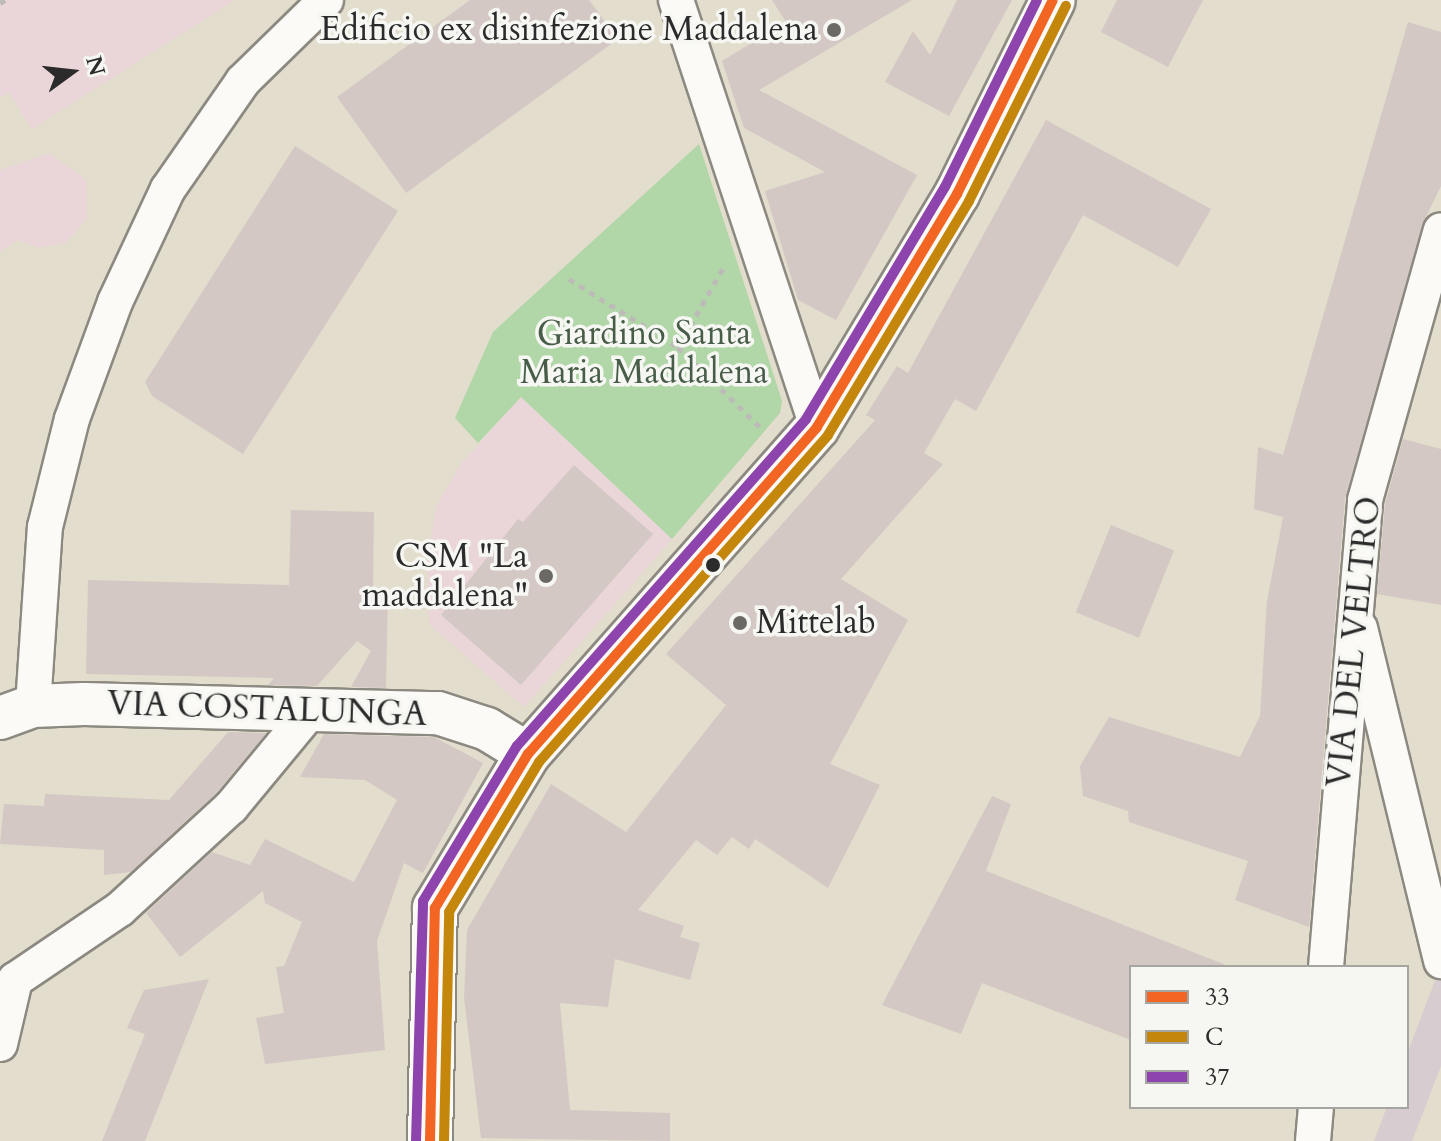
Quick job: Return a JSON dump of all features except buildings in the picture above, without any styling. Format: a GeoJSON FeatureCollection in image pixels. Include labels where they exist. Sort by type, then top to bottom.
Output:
{"type":"FeatureCollection","features":[{"type":"Feature","properties":{"kind":"main road"},"geometry":{"type":"LineString","coordinates":[[430,1141],[435,908],[528,754],[817,427],[957,194],[1053,0]]}},
{"type":"Feature","properties":{"kind":"street"},"geometry":{"type":"LineString","coordinates":[[16,712],[45,527],[72,419],[115,302],[168,189],[243,81],[326,0]]}},
{"type":"Feature","properties":{"kind":"street"},"geometry":{"type":"LineString","coordinates":[[676,0],[817,427]]}},
{"type":"Feature","properties":{"kind":"street","name":"VIA DEL VELTRO"},"geometry":{"type":"LineString","coordinates":[[1326,965],[1353,597],[1365,500],[1441,230]]}},
{"type":"Feature","properties":{"kind":"street"},"geometry":{"type":"LineString","coordinates":[[1353,597],[1441,961]]}},
{"type":"Feature","properties":{"kind":"street"},"geometry":{"type":"LineString","coordinates":[[0,1044],[8,982],[131,899],[231,807],[312,709]]}},
{"type":"Feature","properties":{"kind":"street","name":"VIA COSTALUNGA"},"geometry":{"type":"LineString","coordinates":[[16,712],[312,709],[438,713],[487,729],[528,754]]}},
{"type":"Feature","properties":{"kind":"street"},"geometry":{"type":"LineString","coordinates":[[1313,1141],[1316,1109]]}},
{"type":"Feature","properties":{"kind":"path"},"geometry":{"type":"LineString","coordinates":[[0,3],[5,0]]}},
{"type":"Feature","properties":{"kind":"path"},"geometry":{"type":"LineString","coordinates":[[678,347],[725,265]]}},
{"type":"Feature","properties":{"kind":"path"},"geometry":{"type":"LineString","coordinates":[[569,279],[678,347],[767,434]]}},
{"type":"Feature","properties":{"kind":"shaded area"},"geometry":{"type":"Polygon","coordinates":[[[0,0],[235,0],[32,129],[9,93],[0,98],[0,0]]]}},
{"type":"Feature","properties":{"kind":"shaded area"},"geometry":{"type":"Polygon","coordinates":[[[50,153],[86,180],[87,219],[67,242],[39,248],[17,240],[0,252],[0,170],[50,153]]]}},
{"type":"Feature","properties":{"kind":"shaded area"},"geometry":{"type":"Polygon","coordinates":[[[521,397],[672,539],[524,707],[429,624],[427,560],[436,507],[460,465],[521,397]]]}},
{"type":"Feature","properties":{"kind":"shaded area"},"geometry":{"type":"Polygon","coordinates":[[[1441,965],[1441,1066],[1412,1141],[1374,1141],[1386,1109],[1409,1109],[1409,1049],[1441,965]]]}},
{"type":"Feature","properties":{"kind":"green space","name":"Giardino Santa Maria Maddalena"},"geometry":{"type":"Polygon","coordinates":[[[699,144],[782,401],[780,413],[672,539],[521,397],[478,443],[455,418],[493,332],[699,144]]]}},
{"type":"Feature","properties":{"kind":"transit line","name":"37"},"geometry":{"type":"LineString","coordinates":[[416,1141],[423,901],[517,746],[806,419],[945,187],[1037,0]]}},
{"type":"Feature","properties":{"kind":"transit line","name":"33"},"geometry":{"type":"LineString","coordinates":[[430,1141],[435,908],[528,754],[817,427],[957,194],[1053,0]]}},
{"type":"Feature","properties":{"kind":"transit line","name":"C"},"geometry":{"type":"LineString","coordinates":[[444,1141],[449,912],[539,762],[828,435],[969,201],[1066,6]]}},
{"type":"Feature","properties":{"kind":"place","name":"Edificio ex disinfezione Maddalena"},"geometry":{"type":"Point","coordinates":[834,30]}},
{"type":"Feature","properties":{"kind":"place","name":"CSM \"La maddalena\""},"geometry":{"type":"Point","coordinates":[546,576]}},
{"type":"Feature","properties":{"kind":"place","name":"Mittelab"},"geometry":{"type":"Point","coordinates":[740,623]}}]}
